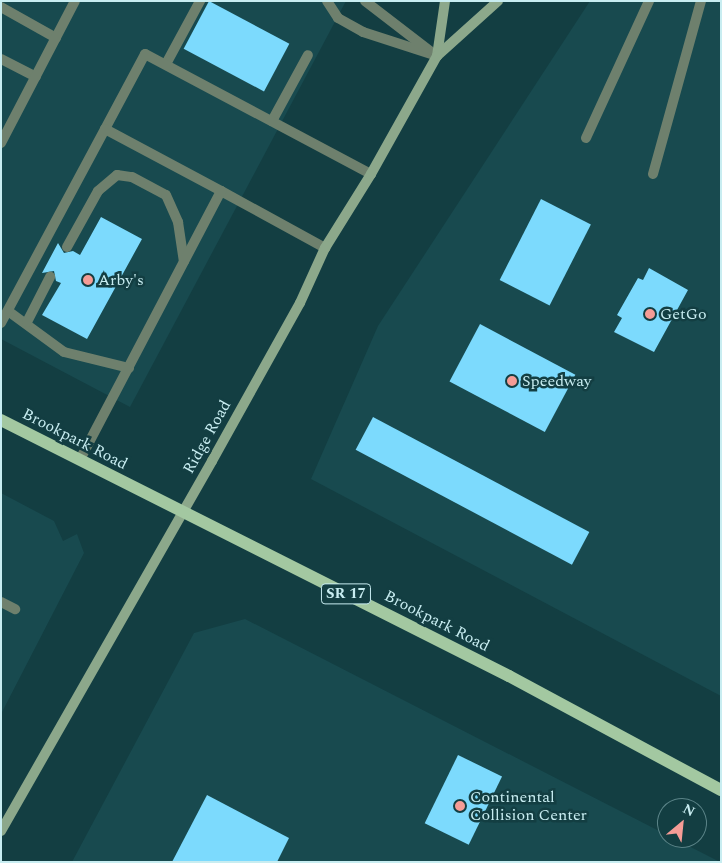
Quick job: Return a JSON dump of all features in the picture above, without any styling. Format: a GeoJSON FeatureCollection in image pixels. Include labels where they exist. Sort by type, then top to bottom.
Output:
{"type":"FeatureCollection","features":[{"type":"Feature","properties":{"kind":"main road","name":"Ridge Road"},"geometry":{"type":"LineString","coordinates":[[437,56],[445,1]]}},
{"type":"Feature","properties":{"kind":"main road","name":"Ridge Road"},"geometry":{"type":"LineString","coordinates":[[1,831],[300,302],[325,248],[372,174],[437,56],[498,1]]}},
{"type":"Feature","properties":{"kind":"main road","name":"Brookpark Road"},"geometry":{"type":"LineString","coordinates":[[1,420],[182,513],[509,676],[721,790]]}},
{"type":"Feature","properties":{"kind":"lane"},"geometry":{"type":"LineString","coordinates":[[1,144],[75,1]]}},
{"type":"Feature","properties":{"kind":"lane"},"geometry":{"type":"LineString","coordinates":[[166,64],[200,1]]}},
{"type":"Feature","properties":{"kind":"lane"},"geometry":{"type":"LineString","coordinates":[[327,1],[338,18],[363,32],[437,56]]}},
{"type":"Feature","properties":{"kind":"lane"},"geometry":{"type":"LineString","coordinates":[[365,1],[437,56]]}},
{"type":"Feature","properties":{"kind":"lane"},"geometry":{"type":"LineString","coordinates":[[586,138],[650,1]]}},
{"type":"Feature","properties":{"kind":"lane"},"geometry":{"type":"LineString","coordinates":[[654,174],[701,1]]}},
{"type":"Feature","properties":{"kind":"lane"},"geometry":{"type":"LineString","coordinates":[[1,7],[56,38]]}},
{"type":"Feature","properties":{"kind":"lane"},"geometry":{"type":"LineString","coordinates":[[1,323],[145,54],[372,174]]}},
{"type":"Feature","properties":{"kind":"lane"},"geometry":{"type":"LineString","coordinates":[[272,121],[308,55]]}},
{"type":"Feature","properties":{"kind":"lane"},"geometry":{"type":"LineString","coordinates":[[1,59],[36,77]]}},
{"type":"Feature","properties":{"kind":"lane"},"geometry":{"type":"LineString","coordinates":[[105,129],[325,248]]}},
{"type":"Feature","properties":{"kind":"lane"},"geometry":{"type":"LineString","coordinates":[[67,247],[98,191],[117,175],[132,177],[166,195],[178,222],[184,262]]}},
{"type":"Feature","properties":{"kind":"lane"},"geometry":{"type":"LineString","coordinates":[[80,460],[221,191]]}},
{"type":"Feature","properties":{"kind":"lane"},"geometry":{"type":"LineString","coordinates":[[27,322],[50,277]]}},
{"type":"Feature","properties":{"kind":"lane"},"geometry":{"type":"LineString","coordinates":[[8,311],[27,322],[39,336],[64,352],[129,368]]}},
{"type":"Feature","properties":{"kind":"lane"},"geometry":{"type":"LineString","coordinates":[[1,602],[15,609]]}},
{"type":"Feature","properties":{"kind":"shaded area"},"geometry":{"type":"Polygon","coordinates":[[[1,1],[346,1],[130,407],[1,339],[1,1]]]}},
{"type":"Feature","properties":{"kind":"shaded area"},"geometry":{"type":"Polygon","coordinates":[[[590,1],[721,1],[721,696],[311,479],[378,326],[590,1]]]}},
{"type":"Feature","properties":{"kind":"shaded area"},"geometry":{"type":"Polygon","coordinates":[[[1,493],[54,521],[63,541],[77,534],[84,553],[1,714],[1,493]]]}},
{"type":"Feature","properties":{"kind":"shaded area"},"geometry":{"type":"Polygon","coordinates":[[[245,619],[657,830],[657,848],[693,848],[720,862],[72,862],[194,633],[245,619]]]}},
{"type":"Feature","properties":{"kind":"building"},"geometry":{"type":"Polygon","coordinates":[[[209,1],[289,44],[264,91],[184,49],[209,1]]]}},
{"type":"Feature","properties":{"kind":"building"},"geometry":{"type":"Polygon","coordinates":[[[541,199],[591,224],[550,306],[500,280],[541,199]]]}},
{"type":"Feature","properties":{"kind":"building","name":"Arby's"},"geometry":{"type":"Polygon","coordinates":[[[101,217],[142,239],[87,339],[42,315],[61,283],[56,281],[54,271],[42,273],[58,243],[64,253],[73,251],[80,255],[101,217]]]}},
{"type":"Feature","properties":{"kind":"building"},"geometry":{"type":"Polygon","coordinates":[[[649,268],[688,290],[654,352],[614,332],[622,318],[617,315],[638,278],[643,280],[649,268]]]}},
{"type":"Feature","properties":{"kind":"building"},"geometry":{"type":"Polygon","coordinates":[[[480,324],[575,375],[545,432],[449,381],[480,324]]]}},
{"type":"Feature","properties":{"kind":"building"},"geometry":{"type":"Polygon","coordinates":[[[373,417],[589,532],[572,565],[356,450],[373,417]]]}},
{"type":"Feature","properties":{"kind":"building"},"geometry":{"type":"Polygon","coordinates":[[[458,755],[502,776],[469,845],[425,823],[458,755]]]}},
{"type":"Feature","properties":{"kind":"building"},"geometry":{"type":"Polygon","coordinates":[[[207,795],[289,838],[277,862],[172,862],[207,795]]]}},
{"type":"Feature","properties":{"kind":"place","name":"Arby's"},"geometry":{"type":"Point","coordinates":[88,280]}},
{"type":"Feature","properties":{"kind":"place","name":"GetGo"},"geometry":{"type":"Point","coordinates":[650,314]}},
{"type":"Feature","properties":{"kind":"place","name":"Speedway"},"geometry":{"type":"Point","coordinates":[512,381]}},
{"type":"Feature","properties":{"kind":"place","name":"Continental Collision Center"},"geometry":{"type":"Point","coordinates":[460,806]}}]}
